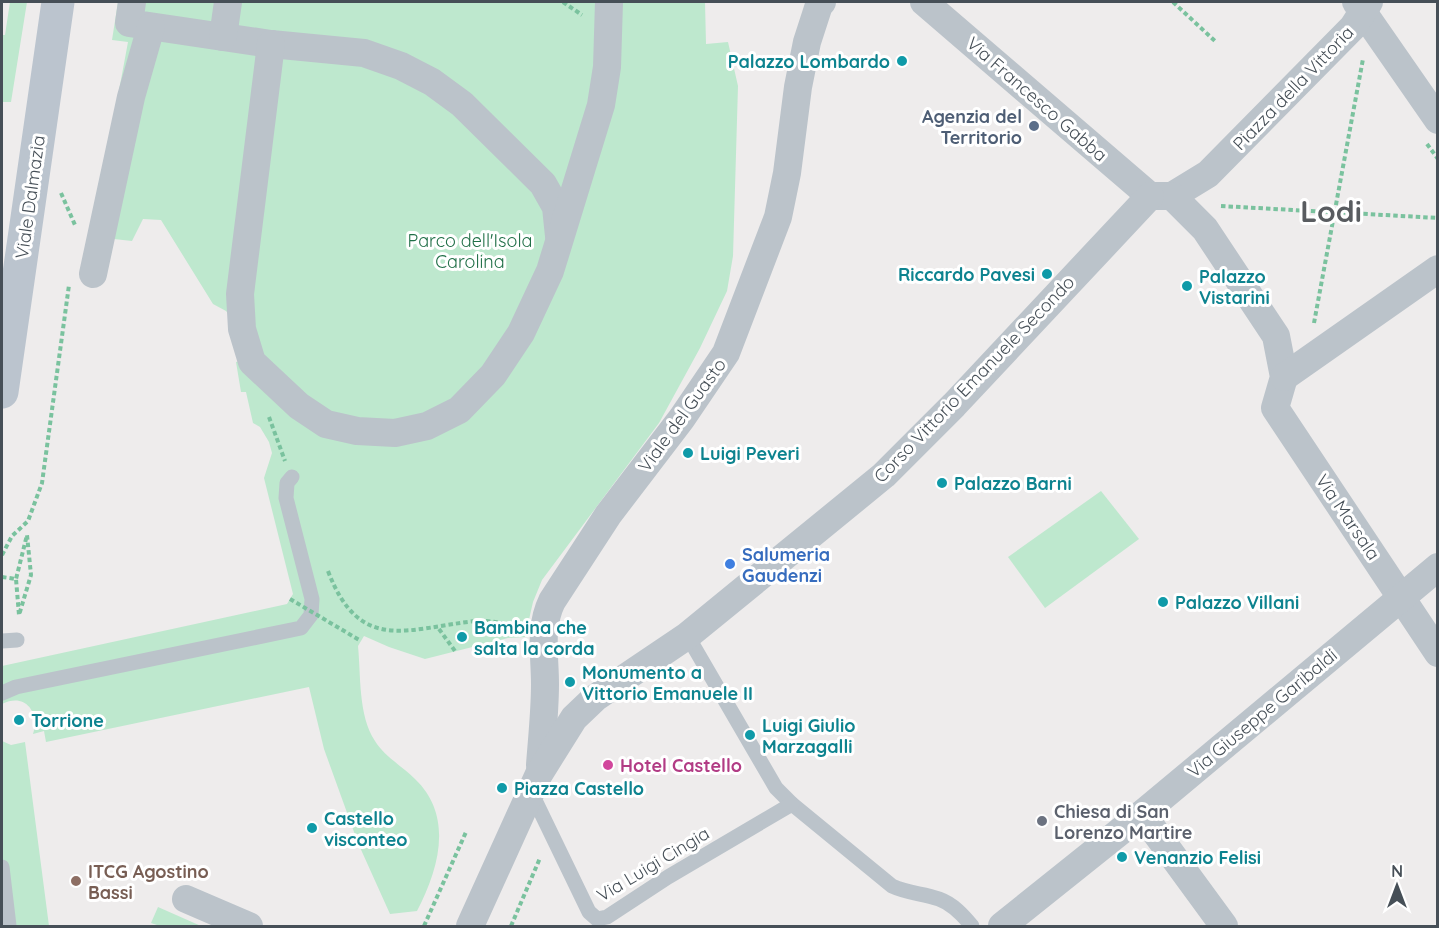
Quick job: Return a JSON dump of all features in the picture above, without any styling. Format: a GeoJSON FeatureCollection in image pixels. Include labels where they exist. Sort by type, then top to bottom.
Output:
{"type":"FeatureCollection","features":[{"type":"Feature","properties":{"kind":"street","name":"Viale Dalmazia"},"geometry":{"type":"LineString","coordinates":[[2,392],[58,2]]}},
{"type":"Feature","properties":{"kind":"street"},"geometry":{"type":"LineString","coordinates":[[223,37],[228,2]]}},
{"type":"Feature","properties":{"kind":"street"},"geometry":{"type":"LineString","coordinates":[[271,44],[240,294],[242,329],[252,362],[299,406],[326,424],[357,431],[395,433],[427,426],[459,410],[493,375],[521,333],[550,271],[601,105],[607,67],[609,2]]}},
{"type":"Feature","properties":{"kind":"street","name":"Via Francesco Gabba"},"geometry":{"type":"LineString","coordinates":[[924,2],[1161,196]]}},
{"type":"Feature","properties":{"kind":"street","name":"Viale del Guasto"},"geometry":{"type":"LineString","coordinates":[[535,782],[545,684],[543,631],[545,615],[608,515],[682,418],[726,353],[778,217],[787,172],[798,87],[807,42],[820,3]]}},
{"type":"Feature","properties":{"kind":"street","name":"Piazza della Vittoria"},"geometry":{"type":"LineString","coordinates":[[1161,196],[1208,174],[1353,27],[1363,5]]}},
{"type":"Feature","properties":{"kind":"street","name":"Piazza della Vittoria"},"geometry":{"type":"LineString","coordinates":[[1363,5],[1437,120]]}},
{"type":"Feature","properties":{"kind":"street"},"geometry":{"type":"LineString","coordinates":[[81,278],[131,97],[137,17],[223,37],[364,53],[401,66],[432,82],[462,104],[543,184],[556,207],[560,241]]}},
{"type":"Feature","properties":{"kind":"street"},"geometry":{"type":"LineString","coordinates":[[1161,196],[1205,229],[1276,336],[1284,377],[1437,269]]}},
{"type":"Feature","properties":{"kind":"street","name":"Corso Vittorio Emanuele Secondo"},"geometry":{"type":"LineString","coordinates":[[535,782],[562,735],[587,704],[687,636],[884,475],[1161,196]]}},
{"type":"Feature","properties":{"kind":"street","name":"Via Marsala"},"geometry":{"type":"LineString","coordinates":[[1284,377],[1275,408],[1437,653]]}},
{"type":"Feature","properties":{"kind":"street","name":"Via Giuseppe Garibaldi"},"geometry":{"type":"LineString","coordinates":[[1002,927],[1142,814],[1437,567]]}},
{"type":"Feature","properties":{"kind":"street"},"geometry":{"type":"LineString","coordinates":[[470,927],[535,782]]}},
{"type":"Feature","properties":{"kind":"street"},"geometry":{"type":"LineString","coordinates":[[1142,814],[1224,927]]}},
{"type":"Feature","properties":{"kind":"street"},"geometry":{"type":"LineString","coordinates":[[186,898],[249,927]]}},
{"type":"Feature","properties":{"kind":"lane"},"geometry":{"type":"LineString","coordinates":[[2,693],[27,684],[301,628],[311,615],[312,599],[286,498],[287,483],[292,477]]}},
{"type":"Feature","properties":{"kind":"lane"},"geometry":{"type":"LineString","coordinates":[[694,647],[777,788],[792,804],[892,886],[909,894],[946,902],[972,927]]}},
{"type":"Feature","properties":{"kind":"lane","name":"Via Luigi Cingia"},"geometry":{"type":"LineString","coordinates":[[535,782],[589,912],[597,919],[607,917],[668,877],[792,804]]}},
{"type":"Feature","properties":{"kind":"lane"},"geometry":{"type":"LineString","coordinates":[[2,867],[9,927]]}},
{"type":"Feature","properties":{"kind":"path"},"geometry":{"type":"LineString","coordinates":[[1173,2],[1216,42]]}},
{"type":"Feature","properties":{"kind":"path"},"geometry":{"type":"LineString","coordinates":[[1313,331],[1365,51],[1382,37]]}},
{"type":"Feature","properties":{"kind":"path"},"geometry":{"type":"LineString","coordinates":[[60,190],[77,228]]}},
{"type":"Feature","properties":{"kind":"path"},"geometry":{"type":"LineString","coordinates":[[1217,206],[1437,218]]}},
{"type":"Feature","properties":{"kind":"path"},"geometry":{"type":"LineString","coordinates":[[2,555],[12,536],[28,521],[42,483],[81,278]]}},
{"type":"Feature","properties":{"kind":"path"},"geometry":{"type":"LineString","coordinates":[[268,414],[292,477]]}},
{"type":"Feature","properties":{"kind":"path"},"geometry":{"type":"LineString","coordinates":[[27,535],[33,575],[19,615],[16,579],[27,535]]}},
{"type":"Feature","properties":{"kind":"path"},"geometry":{"type":"LineString","coordinates":[[327,570],[337,593],[345,604],[364,622],[392,632],[407,632],[483,621],[543,631]]}},
{"type":"Feature","properties":{"kind":"path"},"geometry":{"type":"LineString","coordinates":[[2,577],[16,579]]}},
{"type":"Feature","properties":{"kind":"path"},"geometry":{"type":"LineString","coordinates":[[290,599],[361,641]]}},
{"type":"Feature","properties":{"kind":"path"},"geometry":{"type":"LineString","coordinates":[[438,628],[455,651]]}},
{"type":"Feature","properties":{"kind":"path"},"geometry":{"type":"LineString","coordinates":[[424,927],[466,832]]}},
{"type":"Feature","properties":{"kind":"path"},"geometry":{"type":"LineString","coordinates":[[511,927],[541,855]]}},
{"type":"Feature","properties":{"kind":"green space"},"geometry":{"type":"Polygon","coordinates":[[[10,2],[27,2],[11,102],[2,102],[2,35],[5,35],[10,2]]]}},
{"type":"Feature","properties":{"kind":"green space","name":"Parco dell'Isola Carolina"},"geometry":{"type":"Polygon","coordinates":[[[118,2],[705,2],[706,44],[728,42],[738,86],[733,256],[727,291],[700,348],[659,423],[542,580],[533,602],[525,637],[508,638],[425,659],[364,636],[358,646],[361,695],[370,731],[383,751],[415,779],[427,794],[435,809],[439,826],[436,861],[417,911],[390,914],[358,843],[324,749],[309,687],[46,742],[44,731],[33,734],[34,718],[29,706],[18,701],[2,704],[2,666],[287,604],[293,594],[264,478],[272,453],[269,442],[260,427],[253,423],[246,392],[241,392],[236,362],[240,361],[230,316],[213,304],[161,220],[143,219],[132,241],[114,239],[102,182],[128,42],[112,40],[118,2]]]}},
{"type":"Feature","properties":{"kind":"green space"},"geometry":{"type":"Polygon","coordinates":[[[1101,491],[1139,539],[1045,608],[1008,557],[1101,491]]]}},
{"type":"Feature","properties":{"kind":"green space"},"geometry":{"type":"Polygon","coordinates":[[[2,741],[11,745],[25,742],[49,926],[2,926],[2,741]]]}},
{"type":"Feature","properties":{"kind":"green space"},"geometry":{"type":"Polygon","coordinates":[[[158,907],[201,926],[160,926],[151,923],[158,907]]]}},
{"type":"Feature","properties":{"kind":"place","name":"Palazzo Lombardo"},"geometry":{"type":"Point","coordinates":[902,61]}},
{"type":"Feature","properties":{"kind":"place","name":"Agenzia del Territorio"},"geometry":{"type":"Point","coordinates":[1034,126]}},
{"type":"Feature","properties":{"kind":"place","name":"Riccardo Pavesi"},"geometry":{"type":"Point","coordinates":[1047,274]}},
{"type":"Feature","properties":{"kind":"place","name":"Palazzo Vistarini"},"geometry":{"type":"Point","coordinates":[1187,286]}},
{"type":"Feature","properties":{"kind":"place","name":"Luigi Peveri"},"geometry":{"type":"Point","coordinates":[688,453]}},
{"type":"Feature","properties":{"kind":"place","name":"Palazzo Barni"},"geometry":{"type":"Point","coordinates":[942,483]}},
{"type":"Feature","properties":{"kind":"place","name":"Salumeria Gaudenzi"},"geometry":{"type":"Point","coordinates":[730,564]}},
{"type":"Feature","properties":{"kind":"place","name":"Palazzo Villani"},"geometry":{"type":"Point","coordinates":[1163,602]}},
{"type":"Feature","properties":{"kind":"place","name":"Bambina che salta la corda"},"geometry":{"type":"Point","coordinates":[462,637]}},
{"type":"Feature","properties":{"kind":"place","name":"Monumento a Vittorio Emanuele II"},"geometry":{"type":"Point","coordinates":[570,682]}},
{"type":"Feature","properties":{"kind":"place","name":"Torrione"},"geometry":{"type":"Point","coordinates":[19,720]}},
{"type":"Feature","properties":{"kind":"place","name":"Luigi Giulio Marzagalli"},"geometry":{"type":"Point","coordinates":[750,735]}},
{"type":"Feature","properties":{"kind":"place","name":"Hotel Castello"},"geometry":{"type":"Point","coordinates":[608,765]}},
{"type":"Feature","properties":{"kind":"place","name":"Piazza Castello"},"geometry":{"type":"Point","coordinates":[502,788]}},
{"type":"Feature","properties":{"kind":"place","name":"Chiesa di San Lorenzo Martire"},"geometry":{"type":"Point","coordinates":[1042,821]}},
{"type":"Feature","properties":{"kind":"place","name":"Castello visconteo"},"geometry":{"type":"Point","coordinates":[312,828]}},
{"type":"Feature","properties":{"kind":"place","name":"Venanzio Felisi"},"geometry":{"type":"Point","coordinates":[1122,857]}},
{"type":"Feature","properties":{"kind":"place","name":"ITCG Agostino Bassi"},"geometry":{"type":"Point","coordinates":[76,881]}},
{"type":"Feature","properties":{"kind":"district","name":"Lodi"},"geometry":{"type":"Point","coordinates":[1331,211]}}]}
